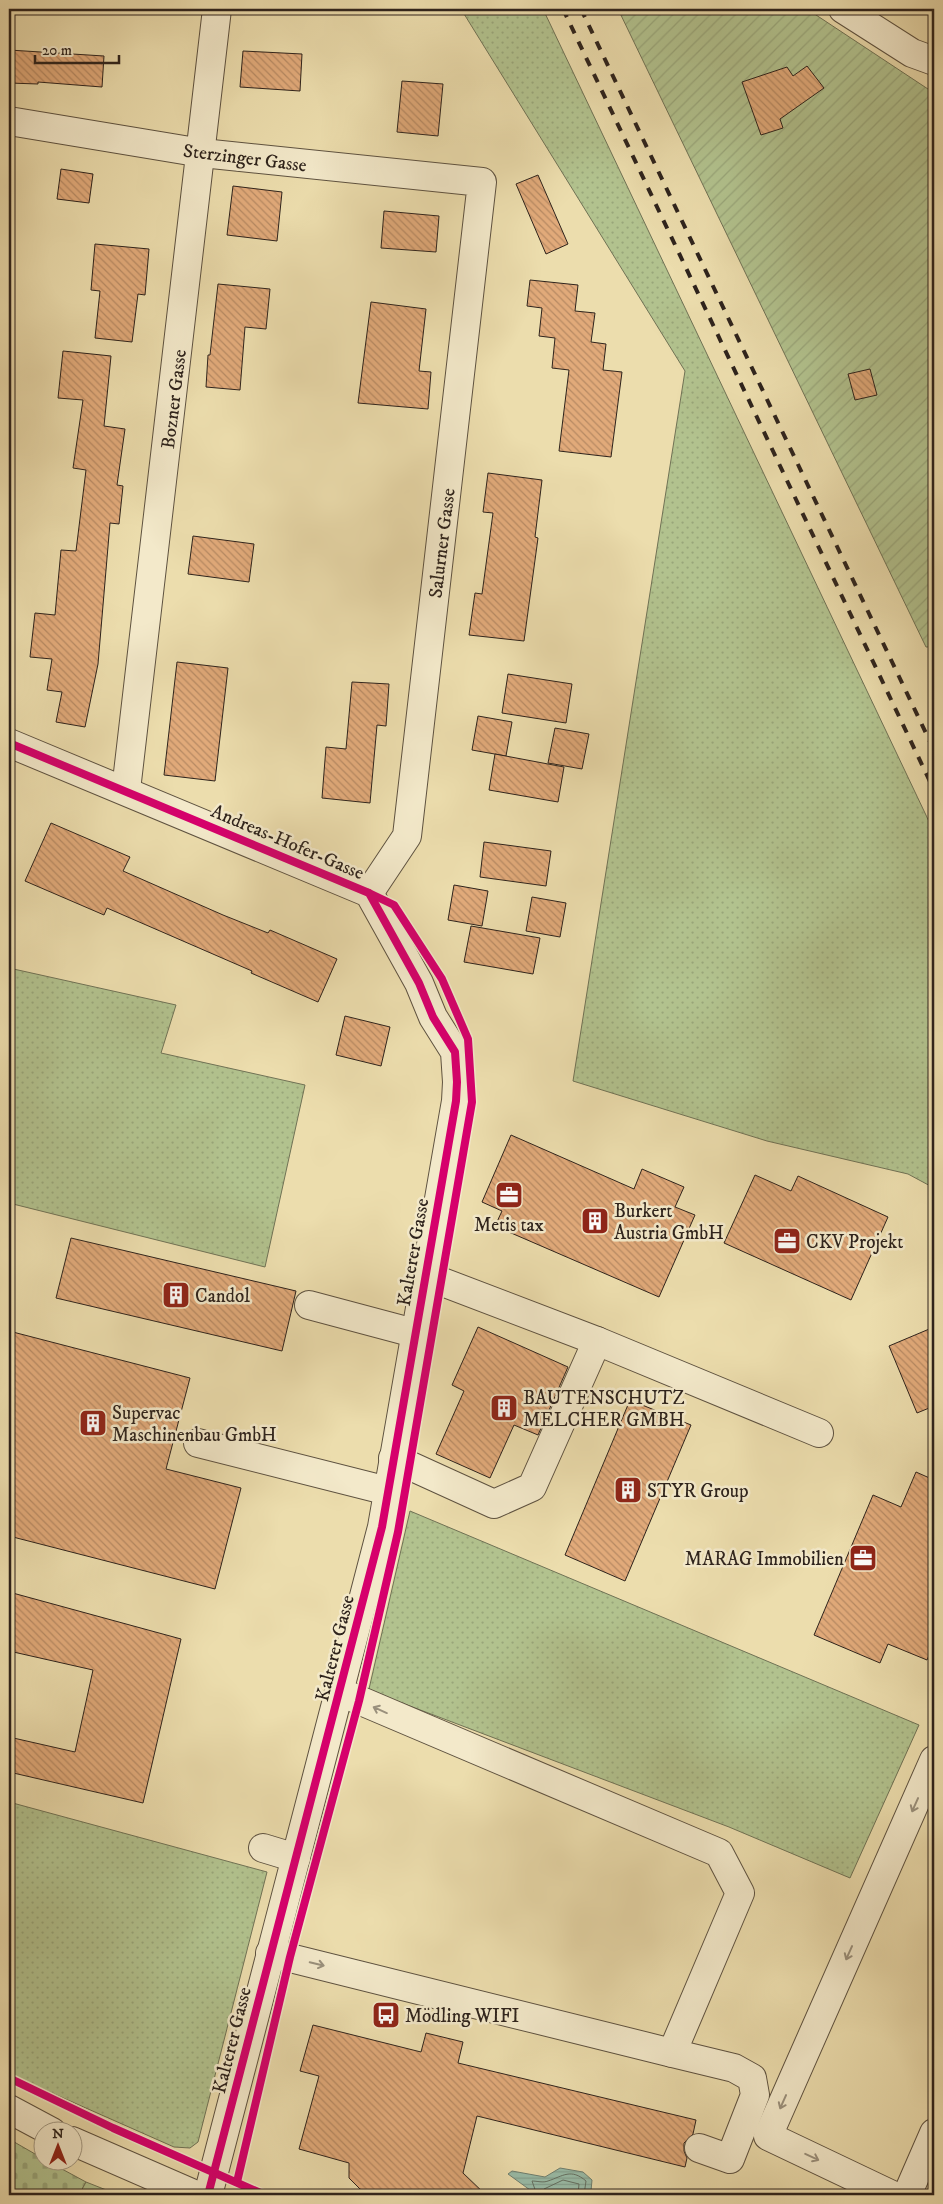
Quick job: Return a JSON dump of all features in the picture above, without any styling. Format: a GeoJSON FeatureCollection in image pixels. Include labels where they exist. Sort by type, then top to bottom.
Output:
{"type":"FeatureCollection","features":[{"type":"Feature","properties":{"kind":"street","name":"Bozner Gasse"},"geometry":{"type":"LineString","coordinates":[[126,790],[202,153],[217,9]]}},
{"type":"Feature","properties":{"kind":"street"},"geometry":{"type":"LineString","coordinates":[[843,9],[912,53],[934,61]]}},
{"type":"Feature","properties":{"kind":"street","name":"Sterzinger Gasse"},"geometry":{"type":"LineString","coordinates":[[9,121],[202,153],[482,182]]}},
{"type":"Feature","properties":{"kind":"street","name":"Salurner Gasse"},"geometry":{"type":"LineString","coordinates":[[369,893],[407,836],[482,182]]}},
{"type":"Feature","properties":{"kind":"street","name":"Andreas-Hofer-Gasse"},"geometry":{"type":"LineString","coordinates":[[9,743],[126,790],[369,893],[419,983],[433,1017],[455,1052],[456,1101]]}},
{"type":"Feature","properties":{"kind":"street","name":"Kalterer Gasse"},"geometry":{"type":"LineString","coordinates":[[208,2195],[382,1527],[424,1275],[456,1101]]}},
{"type":"Feature","properties":{"kind":"street"},"geometry":{"type":"LineString","coordinates":[[424,1275],[597,1341],[819,1433]]}},
{"type":"Feature","properties":{"kind":"street"},"geometry":{"type":"LineString","coordinates":[[309,1306],[414,1333]]}},
{"type":"Feature","properties":{"kind":"street"},"geometry":{"type":"LineString","coordinates":[[394,1458],[494,1504],[532,1488],[597,1341]]}},
{"type":"Feature","properties":{"kind":"street"},"geometry":{"type":"LineString","coordinates":[[198,1444],[388,1491]]}},
{"type":"Feature","properties":{"kind":"street"},"geometry":{"type":"LineString","coordinates":[[340,1692],[420,1728],[719,1853],[740,1893],[672,2053]]}},
{"type":"Feature","properties":{"kind":"street"},"geometry":{"type":"LineString","coordinates":[[892,2195],[768,2136],[934,1760]]}},
{"type":"Feature","properties":{"kind":"street"},"geometry":{"type":"LineString","coordinates":[[263,1848],[296,1858]]}},
{"type":"Feature","properties":{"kind":"street"},"geometry":{"type":"LineString","coordinates":[[270,1953],[734,2068],[752,2078],[755,2095],[730,2159],[699,2148]]}},
{"type":"Feature","properties":{"kind":"street"},"geometry":{"type":"LineString","coordinates":[[9,2109],[33,2122]]}},
{"type":"Feature","properties":{"kind":"street"},"geometry":{"type":"LineString","coordinates":[[907,2195],[934,2133]]}},
{"type":"Feature","properties":{"kind":"street"},"geometry":{"type":"LineString","coordinates":[[82,2145],[196,2195]]}},
{"type":"Feature","properties":{"kind":"green space"},"geometry":{"type":"Polygon","coordinates":[[[461,9],[543,9],[934,832],[934,1188],[908,1174],[767,1141],[573,1081],[685,371],[461,9]]]}},
{"type":"Feature","properties":{"kind":"green space"},"geometry":{"type":"Polygon","coordinates":[[[618,9],[807,9],[934,93],[934,647],[926,647],[618,9]]]}},
{"type":"Feature","properties":{"kind":"green space"},"geometry":{"type":"Polygon","coordinates":[[[9,968],[176,1005],[161,1053],[305,1085],[265,1267],[9,1203],[9,968]]]}},
{"type":"Feature","properties":{"kind":"green space"},"geometry":{"type":"Polygon","coordinates":[[[410,1511],[919,1725],[850,1878],[729,1827],[369,1689],[410,1511]]]}},
{"type":"Feature","properties":{"kind":"green space"},"geometry":{"type":"Polygon","coordinates":[[[9,1802],[267,1872],[198,2142],[190,2148],[174,2147],[9,2074],[9,1802]]]}},
{"type":"Feature","properties":{"kind":"green space"},"geometry":{"type":"Polygon","coordinates":[[[9,2139],[32,2152],[32,2172],[68,2172],[86,2182],[79,2195],[9,2195],[9,2139]]]}},
{"type":"Feature","properties":{"kind":"green space"},"geometry":{"type":"Polygon","coordinates":[[[86,2182],[119,2195],[79,2195],[86,2182]]]}},
{"type":"Feature","properties":{"kind":"water"},"geometry":{"type":"Polygon","coordinates":[[[560,2168],[583,2172],[592,2180],[591,2191],[588,2195],[533,2195],[530,2190],[508,2174],[512,2171],[545,2177],[560,2168]]]}},
{"type":"Feature","properties":{"kind":"building"},"geometry":{"type":"Polygon","coordinates":[[[9,50],[104,56],[102,87],[38,82],[38,84],[9,83],[9,50]]]}},
{"type":"Feature","properties":{"kind":"building"},"geometry":{"type":"Polygon","coordinates":[[[243,51],[302,54],[300,91],[240,87],[243,51]]]}},
{"type":"Feature","properties":{"kind":"building"},"geometry":{"type":"Polygon","coordinates":[[[807,66],[824,88],[780,119],[783,128],[761,135],[742,82],[787,67],[793,76],[807,66]]]}},
{"type":"Feature","properties":{"kind":"building"},"geometry":{"type":"Polygon","coordinates":[[[402,81],[443,84],[438,136],[397,132],[402,81]]]}},
{"type":"Feature","properties":{"kind":"building"},"geometry":{"type":"Polygon","coordinates":[[[61,169],[93,174],[89,203],[57,199],[61,169]]]}},
{"type":"Feature","properties":{"kind":"building"},"geometry":{"type":"Polygon","coordinates":[[[538,175],[568,244],[546,254],[516,184],[538,175]]]}},
{"type":"Feature","properties":{"kind":"building"},"geometry":{"type":"Polygon","coordinates":[[[233,186],[282,192],[277,241],[227,235],[233,186]]]}},
{"type":"Feature","properties":{"kind":"building"},"geometry":{"type":"Polygon","coordinates":[[[384,211],[439,216],[436,252],[381,248],[384,211]]]}},
{"type":"Feature","properties":{"kind":"building"},"geometry":{"type":"Polygon","coordinates":[[[95,244],[149,249],[145,295],[138,294],[132,342],[95,338],[100,291],[91,290],[95,244]]]}},
{"type":"Feature","properties":{"kind":"building"},"geometry":{"type":"Polygon","coordinates":[[[530,280],[578,285],[575,311],[595,313],[591,342],[606,344],[603,370],[622,372],[611,457],[559,451],[569,370],[552,368],[555,338],[539,336],[542,308],[527,306],[530,280]]]}},
{"type":"Feature","properties":{"kind":"building"},"geometry":{"type":"Polygon","coordinates":[[[218,284],[270,289],[266,329],[245,327],[240,390],[206,387],[208,355],[210,355],[218,284]]]}},
{"type":"Feature","properties":{"kind":"building"},"geometry":{"type":"Polygon","coordinates":[[[371,302],[426,309],[419,371],[431,372],[428,409],[358,403],[371,302]]]}},
{"type":"Feature","properties":{"kind":"building"},"geometry":{"type":"Polygon","coordinates":[[[63,351],[111,356],[104,426],[125,429],[117,485],[123,486],[119,524],[110,523],[98,664],[85,727],[56,722],[62,692],[47,690],[52,659],[30,657],[35,613],[55,615],[61,550],[76,551],[86,470],[73,468],[83,400],[58,398],[63,351]]]}},
{"type":"Feature","properties":{"kind":"building"},"geometry":{"type":"Polygon","coordinates":[[[870,369],[877,395],[855,400],[848,374],[870,369]]]}},
{"type":"Feature","properties":{"kind":"building"},"geometry":{"type":"Polygon","coordinates":[[[488,473],[542,480],[535,537],[538,538],[524,641],[469,635],[475,593],[482,594],[493,513],[483,512],[488,473]]]}},
{"type":"Feature","properties":{"kind":"building"},"geometry":{"type":"Polygon","coordinates":[[[193,536],[254,544],[249,582],[188,574],[193,536]]]}},
{"type":"Feature","properties":{"kind":"building"},"geometry":{"type":"Polygon","coordinates":[[[177,662],[228,668],[215,781],[164,775],[177,662]]]}},
{"type":"Feature","properties":{"kind":"building"},"geometry":{"type":"Polygon","coordinates":[[[508,674],[572,684],[566,723],[502,713],[508,674]]]}},
{"type":"Feature","properties":{"kind":"building"},"geometry":{"type":"Polygon","coordinates":[[[352,682],[389,684],[386,726],[377,725],[370,803],[322,798],[326,747],[346,749],[352,682]]]}},
{"type":"Feature","properties":{"kind":"building"},"geometry":{"type":"Polygon","coordinates":[[[478,716],[512,722],[506,756],[472,750],[478,716]]]}},
{"type":"Feature","properties":{"kind":"building"},"geometry":{"type":"Polygon","coordinates":[[[555,728],[589,734],[582,769],[548,763],[555,728]]]}},
{"type":"Feature","properties":{"kind":"building"},"geometry":{"type":"Polygon","coordinates":[[[495,754],[564,767],[558,802],[489,790],[495,754]]]}},
{"type":"Feature","properties":{"kind":"building"},"geometry":{"type":"Polygon","coordinates":[[[51,823],[130,857],[123,871],[223,915],[268,933],[270,930],[337,959],[318,1002],[107,908],[104,915],[25,881],[51,823]]]}},
{"type":"Feature","properties":{"kind":"building"},"geometry":{"type":"Polygon","coordinates":[[[484,842],[551,851],[546,886],[480,877],[484,842]]]}},
{"type":"Feature","properties":{"kind":"building"},"geometry":{"type":"Polygon","coordinates":[[[454,885],[488,891],[482,926],[448,920],[454,885]]]}},
{"type":"Feature","properties":{"kind":"building"},"geometry":{"type":"Polygon","coordinates":[[[532,897],[566,903],[560,937],[526,931],[532,897]]]}},
{"type":"Feature","properties":{"kind":"building"},"geometry":{"type":"Polygon","coordinates":[[[471,926],[540,938],[533,974],[464,962],[471,926]]]}},
{"type":"Feature","properties":{"kind":"building"},"geometry":{"type":"Polygon","coordinates":[[[345,1016],[390,1027],[381,1066],[336,1055],[345,1016]]]}},
{"type":"Feature","properties":{"kind":"building","name":"Burkert Austria GmbH"},"geometry":{"type":"Polygon","coordinates":[[[511,1135],[634,1189],[642,1169],[684,1187],[675,1207],[695,1215],[659,1297],[495,1226],[502,1211],[482,1202],[511,1135]]]}},
{"type":"Feature","properties":{"kind":"building"},"geometry":{"type":"Polygon","coordinates":[[[755,1175],[791,1191],[798,1176],[888,1217],[851,1300],[724,1243],[755,1175]]]}},
{"type":"Feature","properties":{"kind":"building","name":"Candol"},"geometry":{"type":"Polygon","coordinates":[[[71,1238],[296,1291],[282,1351],[56,1298],[71,1238]]]}},
{"type":"Feature","properties":{"kind":"building","name":"BAUTENSCHUTZ MELCHER GMBH"},"geometry":{"type":"Polygon","coordinates":[[[478,1327],[568,1367],[538,1435],[514,1425],[490,1478],[436,1454],[464,1391],[452,1385],[478,1327]]]}},
{"type":"Feature","properties":{"kind":"building"},"geometry":{"type":"Polygon","coordinates":[[[934,1327],[934,1406],[917,1413],[889,1346],[934,1327]]]}},
{"type":"Feature","properties":{"kind":"building","name":"Supervac Maschinenbau GmbH"},"geometry":{"type":"Polygon","coordinates":[[[9,1331],[190,1378],[166,1469],[241,1488],[215,1589],[9,1536],[9,1331]]]}},
{"type":"Feature","properties":{"kind":"building","name":"STYR Group"},"geometry":{"type":"Polygon","coordinates":[[[630,1400],[691,1425],[625,1581],[565,1555],[630,1400]]]}},
{"type":"Feature","properties":{"kind":"building"},"geometry":{"type":"Polygon","coordinates":[[[916,1472],[934,1480],[934,1643],[927,1660],[888,1644],[880,1663],[814,1635],[873,1495],[901,1507],[916,1472]]]}},
{"type":"Feature","properties":{"kind":"building"},"geometry":{"type":"Polygon","coordinates":[[[9,1592],[181,1639],[143,1803],[9,1772],[9,1737],[75,1752],[93,1670],[9,1651],[9,1592]]]}},
{"type":"Feature","properties":{"kind":"building"},"geometry":{"type":"Polygon","coordinates":[[[313,2025],[421,2052],[426,2033],[463,2042],[458,2063],[696,2120],[693,2134],[684,2143],[684,2151],[687,2158],[685,2167],[477,2116],[463,2173],[486,2195],[373,2195],[360,2189],[349,2178],[349,2163],[299,2149],[319,2076],[300,2071],[313,2025]]]}},
{"type":"Feature","properties":{"kind":"railway"},"geometry":{"type":"LineString","coordinates":[[563,9],[934,790]]}},
{"type":"Feature","properties":{"kind":"railway"},"geometry":{"type":"LineString","coordinates":[[581,9],[934,750]]}},
{"type":"Feature","properties":{"kind":"cycle path"},"geometry":{"type":"LineString","coordinates":[[9,743],[369,893],[419,983],[433,1017],[455,1052],[456,1101],[382,1527],[208,2195]]}},
{"type":"Feature","properties":{"kind":"cycle path"},"geometry":{"type":"LineString","coordinates":[[237,2182],[290,1957],[359,1701],[398,1532],[472,1102],[468,1039],[442,979],[394,905],[369,893]]}},
{"type":"Feature","properties":{"kind":"cycle path"},"geometry":{"type":"LineString","coordinates":[[9,2078],[113,2128],[265,2195]]}},
{"type":"Feature","properties":{"kind":"place","name":"Metis tax"},"geometry":{"type":"Point","coordinates":[509,1195]}},
{"type":"Feature","properties":{"kind":"place","name":"Burkert Austria GmbH"},"geometry":{"type":"Point","coordinates":[595,1221]}},
{"type":"Feature","properties":{"kind":"place","name":"CKV Projekt"},"geometry":{"type":"Point","coordinates":[787,1241]}},
{"type":"Feature","properties":{"kind":"place","name":"Candol"},"geometry":{"type":"Point","coordinates":[176,1295]}},
{"type":"Feature","properties":{"kind":"place","name":"BAUTENSCHUTZ MELCHER GMBH"},"geometry":{"type":"Point","coordinates":[504,1408]}},
{"type":"Feature","properties":{"kind":"place","name":"Supervac Maschinenbau GmbH"},"geometry":{"type":"Point","coordinates":[93,1423]}},
{"type":"Feature","properties":{"kind":"place","name":"STYR Group"},"geometry":{"type":"Point","coordinates":[628,1490]}},
{"type":"Feature","properties":{"kind":"place","name":"MARAG Immobilien"},"geometry":{"type":"Point","coordinates":[863,1558]}},
{"type":"Feature","properties":{"kind":"place","name":"Mödling WIFI"},"geometry":{"type":"Point","coordinates":[386,2015]}}]}
